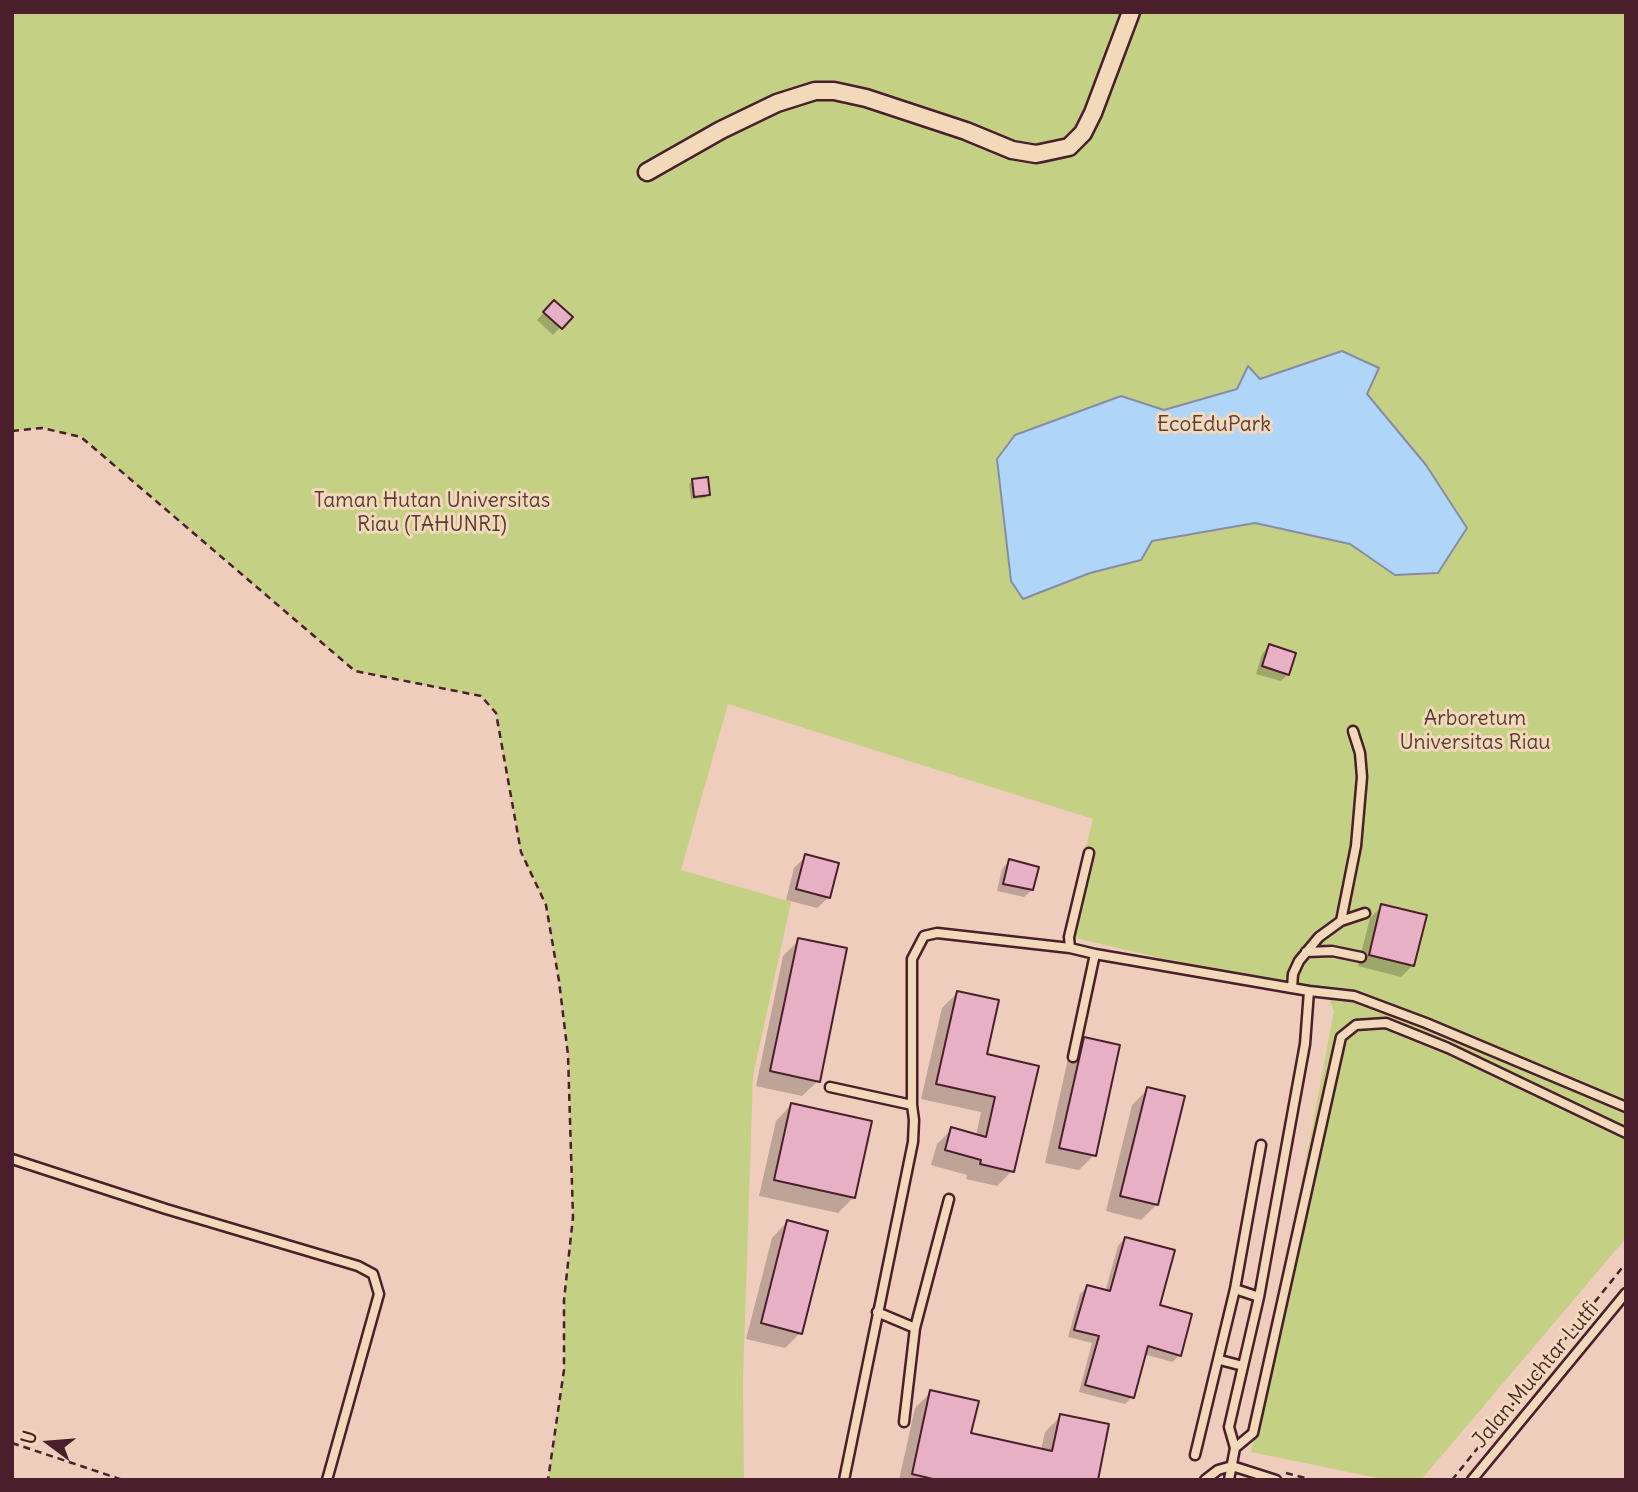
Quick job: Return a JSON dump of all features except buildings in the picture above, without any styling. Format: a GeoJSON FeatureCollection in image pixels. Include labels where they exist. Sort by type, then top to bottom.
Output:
{"type":"FeatureCollection","features":[{"type":"Feature","properties":{"kind":"street"},"geometry":{"type":"LineString","coordinates":[[647,173],[743,119],[777,103],[815,91],[834,91],[866,99],[966,131],[1012,150],[1036,154],[1069,147],[1083,133],[1093,113],[1131,12]]}},
{"type":"Feature","properties":{"kind":"lane"},"geometry":{"type":"LineString","coordinates":[[1341,921],[1356,846],[1362,777],[1360,752],[1353,731]]}},
{"type":"Feature","properties":{"kind":"lane"},"geometry":{"type":"LineString","coordinates":[[1070,948],[1070,929],[1089,853]]}},
{"type":"Feature","properties":{"kind":"lane"},"geometry":{"type":"LineString","coordinates":[[1292,988],[1293,974],[1299,961],[1319,937],[1341,921],[1365,913]]}},
{"type":"Feature","properties":{"kind":"lane"},"geometry":{"type":"LineString","coordinates":[[844,1480],[913,1142],[912,959],[923,936],[937,933],[1070,948],[1308,991],[1354,996],[1426,1023],[1626,1107]]}},
{"type":"Feature","properties":{"kind":"lane"},"geometry":{"type":"LineString","coordinates":[[1306,952],[1332,951],[1361,957]]}},
{"type":"Feature","properties":{"kind":"lane"},"geometry":{"type":"LineString","coordinates":[[1073,1056],[1095,954]]}},
{"type":"Feature","properties":{"kind":"lane"},"geometry":{"type":"LineString","coordinates":[[1229,1480],[1236,1448],[1229,1427],[1259,1297],[1305,1044],[1308,991]]}},
{"type":"Feature","properties":{"kind":"lane"},"geometry":{"type":"LineString","coordinates":[[1236,1448],[1252,1433],[1341,1037],[1356,1025],[1385,1023],[1448,1048],[1626,1133]]}},
{"type":"Feature","properties":{"kind":"lane"},"geometry":{"type":"LineString","coordinates":[[830,1087],[912,1105]]}},
{"type":"Feature","properties":{"kind":"lane"},"geometry":{"type":"LineString","coordinates":[[1195,1455],[1220,1360],[1261,1145]]}},
{"type":"Feature","properties":{"kind":"lane"},"geometry":{"type":"LineString","coordinates":[[12,1159],[166,1209],[358,1266],[373,1274],[379,1294],[327,1480]]}},
{"type":"Feature","properties":{"kind":"lane"},"geometry":{"type":"LineString","coordinates":[[904,1422],[915,1328],[949,1199]]}},
{"type":"Feature","properties":{"kind":"lane"},"geometry":{"type":"LineString","coordinates":[[1235,1289],[1259,1297]]}},
{"type":"Feature","properties":{"kind":"lane","name":"Jalan Muchtar Lutfi"},"geometry":{"type":"LineString","coordinates":[[1472,1480],[1626,1293]]}},
{"type":"Feature","properties":{"kind":"lane"},"geometry":{"type":"LineString","coordinates":[[1615,1307],[1626,1311]]}},
{"type":"Feature","properties":{"kind":"lane"},"geometry":{"type":"LineString","coordinates":[[877,1312],[915,1328]]}},
{"type":"Feature","properties":{"kind":"lane"},"geometry":{"type":"LineString","coordinates":[[1220,1360],[1243,1366]]}},
{"type":"Feature","properties":{"kind":"lane"},"geometry":{"type":"LineString","coordinates":[[1205,1480],[1218,1470],[1232,1466],[1276,1480]]}},
{"type":"Feature","properties":{"kind":"path"},"geometry":{"type":"LineString","coordinates":[[12,431],[42,428],[81,437],[355,671],[481,696],[496,713],[521,852],[546,905],[568,1055],[573,1217],[564,1300],[564,1370],[548,1480]]}},
{"type":"Feature","properties":{"kind":"path"},"geometry":{"type":"LineString","coordinates":[[1452,1480],[1626,1263]]}},
{"type":"Feature","properties":{"kind":"path"},"geometry":{"type":"LineString","coordinates":[[12,1443],[123,1480]]}},
{"type":"Feature","properties":{"kind":"shaded area","name":"EcoEduPark"},"geometry":{"type":"Polygon","coordinates":[[[12,12],[1626,12],[1626,1480],[12,1480],[12,12]]]}},
{"type":"Feature","properties":{"kind":"green space","name":"EcoEduPark"},"geometry":{"type":"Polygon","coordinates":[[[12,12],[1626,12],[1626,1238],[1421,1480],[1387,1480],[1251,1452],[1334,1011],[1329,998],[1063,935],[1093,819],[728,704],[681,870],[791,902],[753,1076],[743,1380],[744,1480],[548,1480],[564,1370],[564,1300],[573,1217],[568,1055],[546,905],[521,852],[496,713],[481,696],[355,671],[81,437],[42,428],[12,431],[12,12]]]}},
{"type":"Feature","properties":{"kind":"water"},"geometry":{"type":"Polygon","coordinates":[[[1342,351],[1379,368],[1367,394],[1426,465],[1467,528],[1438,573],[1395,575],[1350,544],[1255,523],[1152,541],[1141,560],[1090,573],[1023,599],[1011,581],[997,459],[1015,435],[1121,396],[1164,410],[1237,389],[1248,366],[1260,379],[1342,351]]]}},
{"type":"Feature","properties":{"kind":"waterway"},"geometry":{"type":"LineString","coordinates":[[1037,160],[1065,156]]}},
{"type":"Feature","properties":{"kind":"park label","name":"Taman Hutan Universitas Riau (TAHUNRI)"},"geometry":{"type":"Point","coordinates":[432,513]}},
{"type":"Feature","properties":{"kind":"park label","name":"Arboretum Universitas Riau"},"geometry":{"type":"Point","coordinates":[1475,731]}}]}
